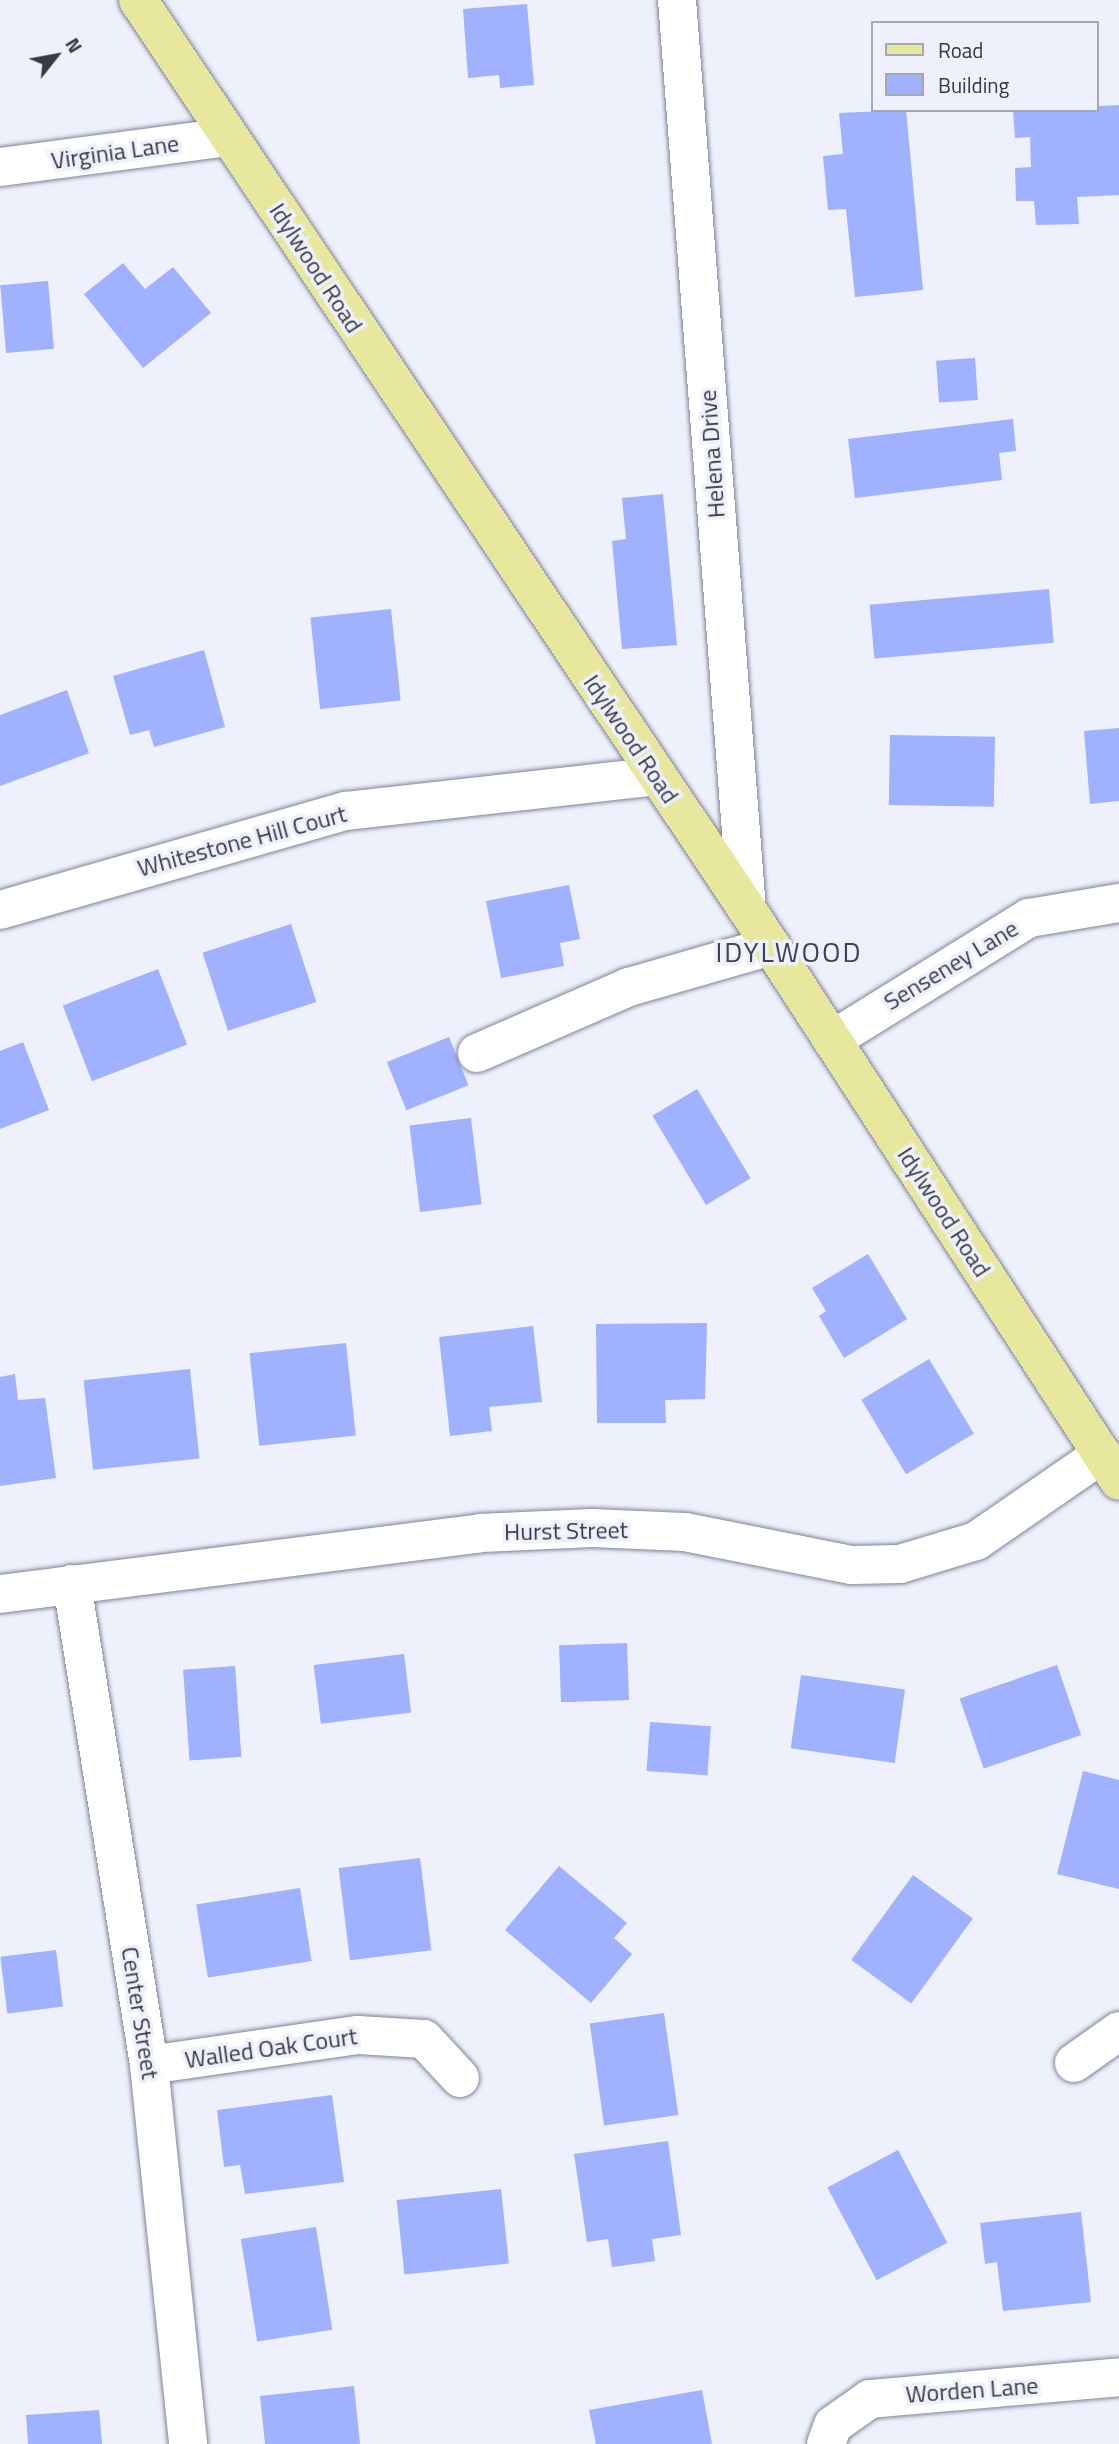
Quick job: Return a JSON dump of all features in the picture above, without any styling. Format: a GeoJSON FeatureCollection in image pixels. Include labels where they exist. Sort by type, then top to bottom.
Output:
{"type":"FeatureCollection","features":[{"type":"Feature","properties":{"kind":"main road","name":"Idylwood Road"},"geometry":{"type":"LineString","coordinates":[[138,0],[747,909],[1110,1468]]}},
{"type":"Feature","properties":{"kind":"street","name":"Helena Drive"},"geometry":{"type":"LineString","coordinates":[[677,0],[747,909]]}},
{"type":"Feature","properties":{"kind":"street","name":"Virginia Lane"},"geometry":{"type":"LineString","coordinates":[[0,167],[229,137]]}},
{"type":"Feature","properties":{"kind":"street","name":"Whitestone Hill Court"},"geometry":{"type":"LineString","coordinates":[[0,911],[346,811],[656,776]]}},
{"type":"Feature","properties":{"kind":"street","name":"Senseney Lane"},"geometry":{"type":"LineString","coordinates":[[832,1040],[1029,918],[1119,903]]}},
{"type":"Feature","properties":{"kind":"street"},"geometry":{"type":"LineString","coordinates":[[477,1053],[629,987],[771,946]]}},
{"type":"Feature","properties":{"kind":"street","name":"Hurst Street"},"geometry":{"type":"LineString","coordinates":[[0,1594],[481,1533],[592,1528],[685,1532],[852,1565],[900,1564],[976,1541],[1110,1468]]}},
{"type":"Feature","properties":{"kind":"street","name":"Center Street"},"geometry":{"type":"LineString","coordinates":[[72,1584],[149,2065],[188,2444]]}},
{"type":"Feature","properties":{"kind":"street"},"geometry":{"type":"LineString","coordinates":[[1074,2063],[1119,2031]]}},
{"type":"Feature","properties":{"kind":"street","name":"Walled Oak Court"},"geometry":{"type":"LineString","coordinates":[[149,2065],[358,2035],[424,2039],[460,2078]]}},
{"type":"Feature","properties":{"kind":"street","name":"Worden Lane"},"geometry":{"type":"LineString","coordinates":[[830,2435],[870,2399],[1119,2377]]}},
{"type":"Feature","properties":{"kind":"building"},"geometry":{"type":"Polygon","coordinates":[[[527,4],[534,85],[500,88],[499,75],[468,78],[463,9],[527,4]]]}},
{"type":"Feature","properties":{"kind":"building"},"geometry":{"type":"Polygon","coordinates":[[[1119,105],[1119,195],[1077,197],[1079,224],[1036,225],[1034,201],[1016,201],[1015,168],[1031,167],[1030,137],[1015,138],[1013,112],[1098,112],[1098,106],[1119,105]]]}},
{"type":"Feature","properties":{"kind":"building"},"geometry":{"type":"Polygon","coordinates":[[[906,112],[923,290],[855,297],[846,209],[828,210],[823,156],[843,154],[839,113],[906,112]]]}},
{"type":"Feature","properties":{"kind":"building"},"geometry":{"type":"Polygon","coordinates":[[[123,263],[145,289],[173,267],[211,313],[143,368],[84,294],[123,263]]]}},
{"type":"Feature","properties":{"kind":"building"},"geometry":{"type":"Polygon","coordinates":[[[48,281],[54,349],[6,353],[0,285],[48,281]]]}},
{"type":"Feature","properties":{"kind":"building"},"geometry":{"type":"Polygon","coordinates":[[[975,358],[978,400],[939,403],[936,361],[975,358]]]}},
{"type":"Feature","properties":{"kind":"building"},"geometry":{"type":"Polygon","coordinates":[[[1013,419],[1016,451],[999,453],[1002,480],[855,498],[848,439],[1013,419]]]}},
{"type":"Feature","properties":{"kind":"building"},"geometry":{"type":"Polygon","coordinates":[[[663,494],[677,645],[622,649],[612,541],[626,539],[622,498],[663,494]]]}},
{"type":"Feature","properties":{"kind":"building"},"geometry":{"type":"Polygon","coordinates":[[[1049,589],[1054,643],[874,658],[870,605],[1049,589]]]}},
{"type":"Feature","properties":{"kind":"building"},"geometry":{"type":"Polygon","coordinates":[[[391,609],[401,700],[320,709],[310,617],[391,609]]]}},
{"type":"Feature","properties":{"kind":"building"},"geometry":{"type":"Polygon","coordinates":[[[204,650],[225,727],[154,747],[149,730],[130,735],[113,676],[204,650]]]}},
{"type":"Feature","properties":{"kind":"building"},"geometry":{"type":"Polygon","coordinates":[[[67,690],[89,753],[0,786],[0,715],[67,690]]]}},
{"type":"Feature","properties":{"kind":"building"},"geometry":{"type":"Polygon","coordinates":[[[1119,728],[1119,801],[1090,804],[1084,731],[1119,728]]]}},
{"type":"Feature","properties":{"kind":"building"},"geometry":{"type":"Polygon","coordinates":[[[890,735],[995,737],[994,807],[889,805],[890,735]]]}},
{"type":"Feature","properties":{"kind":"building"},"geometry":{"type":"Polygon","coordinates":[[[569,885],[580,939],[560,943],[564,966],[501,978],[486,901],[569,885]]]}},
{"type":"Feature","properties":{"kind":"building"},"geometry":{"type":"Polygon","coordinates":[[[291,924],[316,1002],[228,1031],[203,953],[291,924]]]}},
{"type":"Feature","properties":{"kind":"building"},"geometry":{"type":"Polygon","coordinates":[[[158,969],[187,1045],[92,1081],[63,1006],[158,969]]]}},
{"type":"Feature","properties":{"kind":"building"},"geometry":{"type":"Polygon","coordinates":[[[449,1037],[468,1085],[406,1110],[387,1062],[449,1037]]]}},
{"type":"Feature","properties":{"kind":"building"},"geometry":{"type":"Polygon","coordinates":[[[23,1042],[49,1110],[0,1129],[0,1051],[23,1042]]]}},
{"type":"Feature","properties":{"kind":"building"},"geometry":{"type":"Polygon","coordinates":[[[697,1089],[751,1178],[706,1205],[652,1116],[697,1089]]]}},
{"type":"Feature","properties":{"kind":"building"},"geometry":{"type":"Polygon","coordinates":[[[471,1118],[482,1204],[420,1212],[409,1126],[471,1118]]]}},
{"type":"Feature","properties":{"kind":"building"},"geometry":{"type":"Polygon","coordinates":[[[868,1254],[907,1319],[844,1358],[819,1316],[826,1311],[812,1288],[868,1254]]]}},
{"type":"Feature","properties":{"kind":"building"},"geometry":{"type":"Polygon","coordinates":[[[707,1323],[705,1399],[665,1400],[666,1423],[597,1423],[596,1324],[707,1323]]]}},
{"type":"Feature","properties":{"kind":"building"},"geometry":{"type":"Polygon","coordinates":[[[533,1326],[542,1402],[489,1407],[492,1431],[450,1436],[439,1337],[533,1326]]]}},
{"type":"Feature","properties":{"kind":"building"},"geometry":{"type":"Polygon","coordinates":[[[346,1343],[356,1435],[259,1446],[250,1353],[346,1343]]]}},
{"type":"Feature","properties":{"kind":"building"},"geometry":{"type":"Polygon","coordinates":[[[929,1359],[974,1434],[906,1474],[861,1400],[929,1359]]]}},
{"type":"Feature","properties":{"kind":"building"},"geometry":{"type":"Polygon","coordinates":[[[190,1369],[199,1459],[93,1470],[84,1380],[190,1369]]]}},
{"type":"Feature","properties":{"kind":"building"},"geometry":{"type":"Polygon","coordinates":[[[15,1374],[18,1400],[45,1398],[56,1478],[0,1486],[0,1377],[15,1374]]]}},
{"type":"Feature","properties":{"kind":"building"},"geometry":{"type":"Polygon","coordinates":[[[627,1643],[629,1700],[561,1702],[559,1645],[627,1643]]]}},
{"type":"Feature","properties":{"kind":"building"},"geometry":{"type":"Polygon","coordinates":[[[404,1654],[411,1713],[321,1724],[314,1665],[404,1654]]]}},
{"type":"Feature","properties":{"kind":"building"},"geometry":{"type":"Polygon","coordinates":[[[1057,1665],[1081,1735],[984,1769],[960,1699],[1057,1665]]]}},
{"type":"Feature","properties":{"kind":"building"},"geometry":{"type":"Polygon","coordinates":[[[235,1666],[241,1757],[189,1760],[183,1670],[235,1666]]]}},
{"type":"Feature","properties":{"kind":"building"},"geometry":{"type":"Polygon","coordinates":[[[801,1675],[905,1690],[895,1763],[791,1748],[801,1675]]]}},
{"type":"Feature","properties":{"kind":"building"},"geometry":{"type":"Polygon","coordinates":[[[650,1722],[711,1726],[707,1775],[647,1771],[650,1722]]]}},
{"type":"Feature","properties":{"kind":"building"},"geometry":{"type":"Polygon","coordinates":[[[1083,1771],[1119,1780],[1119,1889],[1057,1874],[1083,1771]]]}},
{"type":"Feature","properties":{"kind":"building"},"geometry":{"type":"Polygon","coordinates":[[[420,1858],[431,1950],[350,1960],[339,1868],[420,1858]]]}},
{"type":"Feature","properties":{"kind":"building"},"geometry":{"type":"Polygon","coordinates":[[[559,1866],[627,1923],[614,1938],[632,1954],[591,2003],[505,1930],[559,1866]]]}},
{"type":"Feature","properties":{"kind":"building"},"geometry":{"type":"Polygon","coordinates":[[[913,1875],[973,1918],[911,2003],[851,1960],[913,1875]]]}},
{"type":"Feature","properties":{"kind":"building"},"geometry":{"type":"Polygon","coordinates":[[[300,1888],[312,1961],[208,1978],[196,1904],[300,1888]]]}},
{"type":"Feature","properties":{"kind":"building"},"geometry":{"type":"Polygon","coordinates":[[[56,1950],[63,2007],[7,2013],[0,1957],[56,1950]]]}},
{"type":"Feature","properties":{"kind":"building"},"geometry":{"type":"Polygon","coordinates":[[[664,2013],[678,2115],[604,2125],[590,2023],[664,2013]]]}},
{"type":"Feature","properties":{"kind":"building"},"geometry":{"type":"Polygon","coordinates":[[[332,2095],[344,2182],[245,2194],[240,2165],[224,2167],[217,2110],[332,2095]]]}},
{"type":"Feature","properties":{"kind":"building"},"geometry":{"type":"Polygon","coordinates":[[[668,2141],[681,2235],[652,2239],[655,2261],[612,2267],[608,2239],[587,2242],[574,2154],[668,2141]]]}},
{"type":"Feature","properties":{"kind":"building"},"geometry":{"type":"Polygon","coordinates":[[[898,2150],[947,2243],[877,2280],[827,2188],[898,2150]]]}},
{"type":"Feature","properties":{"kind":"building"},"geometry":{"type":"Polygon","coordinates":[[[501,2189],[509,2264],[404,2275],[397,2200],[501,2189]]]}},
{"type":"Feature","properties":{"kind":"building"},"geometry":{"type":"Polygon","coordinates":[[[1081,2212],[1091,2302],[1003,2311],[997,2262],[985,2264],[980,2223],[1081,2212]]]}},
{"type":"Feature","properties":{"kind":"building"},"geometry":{"type":"Polygon","coordinates":[[[316,2227],[332,2330],[257,2342],[241,2239],[316,2227]]]}},
{"type":"Feature","properties":{"kind":"building"},"geometry":{"type":"Polygon","coordinates":[[[354,2386],[360,2444],[265,2444],[260,2396],[354,2386]]]}},
{"type":"Feature","properties":{"kind":"building"},"geometry":{"type":"Polygon","coordinates":[[[702,2390],[712,2444],[596,2444],[589,2410],[702,2390]]]}},
{"type":"Feature","properties":{"kind":"building"},"geometry":{"type":"Polygon","coordinates":[[[99,2410],[102,2444],[28,2444],[26,2415],[99,2410]]]}},
{"type":"Feature","properties":{"kind":"district","name":"IDYLWOOD"},"geometry":{"type":"Point","coordinates":[789,952]}}]}
